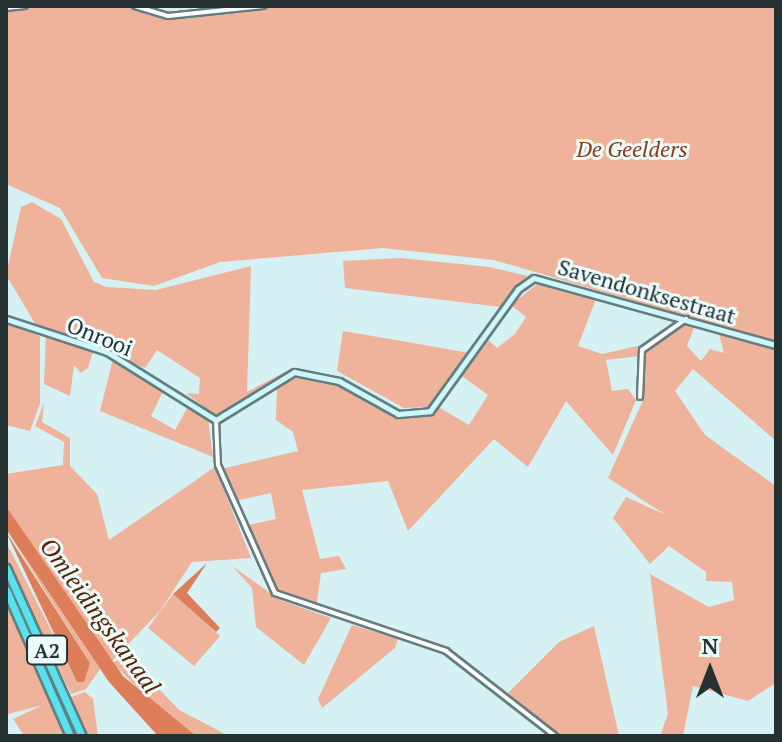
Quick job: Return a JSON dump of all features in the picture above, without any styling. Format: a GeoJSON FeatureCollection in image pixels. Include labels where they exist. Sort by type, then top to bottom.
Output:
{"type":"FeatureCollection","features":[{"type":"Feature","properties":{"kind":"highway","name":"A2"},"geometry":{"type":"LineString","coordinates":[[6,568],[82,736]]}},
{"type":"Feature","properties":{"kind":"highway","name":"A2"},"geometry":{"type":"LineString","coordinates":[[6,590],[70,736]]}},
{"type":"Feature","properties":{"kind":"street"},"geometry":{"type":"LineString","coordinates":[[6,8],[25,6]]}},
{"type":"Feature","properties":{"kind":"street"},"geometry":{"type":"LineString","coordinates":[[135,6],[168,16],[263,6]]}},
{"type":"Feature","properties":{"kind":"street","name":"Savendonksestraat"},"geometry":{"type":"LineString","coordinates":[[216,420],[294,372],[339,381],[398,414],[430,411],[518,289],[534,278],[776,345]]}},
{"type":"Feature","properties":{"kind":"street","name":"Onrooi"},"geometry":{"type":"LineString","coordinates":[[6,319],[114,355],[216,420]]}},
{"type":"Feature","properties":{"kind":"street"},"geometry":{"type":"LineString","coordinates":[[640,397],[642,350],[686,319]]}},
{"type":"Feature","properties":{"kind":"street"},"geometry":{"type":"LineString","coordinates":[[216,420],[220,471],[275,593],[446,651],[555,736]]}},
{"type":"Feature","properties":{"kind":"green space","name":"De Geelders"},"geometry":{"type":"Polygon","coordinates":[[[36,6],[132,6],[169,18],[266,6],[776,6],[776,343],[494,260],[383,248],[220,262],[154,286],[102,278],[60,208],[6,184],[6,10],[36,6]]]}},
{"type":"Feature","properties":{"kind":"green space"},"geometry":{"type":"Polygon","coordinates":[[[32,202],[61,219],[94,282],[106,287],[156,290],[251,266],[247,392],[294,367],[217,417],[186,393],[199,394],[200,378],[157,350],[145,368],[36,325],[6,275],[21,207],[32,202]]]}},
{"type":"Feature","properties":{"kind":"green space"},"geometry":{"type":"Polygon","coordinates":[[[401,258],[489,267],[528,276],[501,307],[345,288],[343,261],[401,258]]]}},
{"type":"Feature","properties":{"kind":"green space"},"geometry":{"type":"Polygon","coordinates":[[[540,282],[597,296],[578,346],[602,354],[642,345],[639,356],[606,360],[612,391],[628,389],[636,400],[613,455],[566,401],[528,467],[494,439],[408,531],[388,481],[302,490],[320,559],[339,556],[346,569],[321,573],[316,608],[271,586],[244,526],[276,519],[271,493],[239,500],[239,515],[221,469],[298,451],[293,432],[276,420],[277,386],[304,375],[341,385],[402,419],[440,408],[469,425],[488,395],[462,376],[487,339],[497,348],[515,334],[526,317],[511,305],[540,282]]]}},
{"type":"Feature","properties":{"kind":"green space"},"geometry":{"type":"Polygon","coordinates":[[[687,322],[695,325],[687,346],[701,361],[710,349],[724,353],[719,333],[776,351],[776,441],[693,369],[675,391],[705,435],[776,486],[776,683],[748,701],[693,686],[683,736],[660,736],[668,714],[650,574],[709,607],[734,600],[732,582],[706,581],[706,572],[669,546],[650,564],[613,518],[626,497],[666,515],[608,478],[644,398],[644,351],[687,322]]]}},
{"type":"Feature","properties":{"kind":"green space"},"geometry":{"type":"Polygon","coordinates":[[[6,323],[40,336],[40,403],[30,431],[6,425],[6,323]]]}},
{"type":"Feature","properties":{"kind":"green space"},"geometry":{"type":"Polygon","coordinates":[[[343,331],[469,353],[432,407],[404,408],[337,371],[343,331]]]}},
{"type":"Feature","properties":{"kind":"green space"},"geometry":{"type":"Polygon","coordinates":[[[46,336],[93,352],[88,368],[81,373],[74,365],[70,396],[44,384],[46,336]]]}},
{"type":"Feature","properties":{"kind":"green space"},"geometry":{"type":"Polygon","coordinates":[[[113,359],[164,389],[151,416],[175,430],[189,405],[208,419],[213,457],[100,411],[113,359]]]}},
{"type":"Feature","properties":{"kind":"green space"},"geometry":{"type":"Polygon","coordinates":[[[44,403],[42,422],[70,438],[70,466],[97,494],[109,540],[215,467],[251,558],[192,562],[160,611],[112,661],[6,506],[6,474],[63,465],[64,442],[35,426],[44,403]]]}},
{"type":"Feature","properties":{"kind":"green space"},"geometry":{"type":"Polygon","coordinates":[[[6,529],[100,669],[86,689],[71,694],[6,559],[6,542],[78,683],[90,663],[6,529]]]}},
{"type":"Feature","properties":{"kind":"green space"},"geometry":{"type":"Polygon","coordinates":[[[232,566],[280,600],[331,618],[304,665],[256,627],[252,588],[232,566]]]}},
{"type":"Feature","properties":{"kind":"green space"},"geometry":{"type":"Polygon","coordinates":[[[173,594],[220,636],[194,666],[148,628],[173,594]]]}},
{"type":"Feature","properties":{"kind":"green space"},"geometry":{"type":"Polygon","coordinates":[[[6,604],[50,695],[65,736],[24,736],[13,719],[43,705],[8,714],[6,604]]]}},
{"type":"Feature","properties":{"kind":"green space"},"geometry":{"type":"Polygon","coordinates":[[[352,625],[398,639],[395,648],[322,708],[318,699],[352,625]]]}},
{"type":"Feature","properties":{"kind":"green space"},"geometry":{"type":"Polygon","coordinates":[[[594,626],[619,736],[560,736],[508,693],[559,642],[594,626]]]}},
{"type":"Feature","properties":{"kind":"green space"},"geometry":{"type":"Polygon","coordinates":[[[126,654],[179,710],[229,736],[196,736],[171,722],[113,663],[126,654]]]}},
{"type":"Feature","properties":{"kind":"green space"},"geometry":{"type":"Polygon","coordinates":[[[85,692],[93,699],[98,736],[86,736],[71,697],[85,692]]]}},
{"type":"Feature","properties":{"kind":"shaded area"},"geometry":{"type":"Polygon","coordinates":[[[6,506],[123,676],[196,736],[158,736],[109,682],[6,529],[6,506]]]}},
{"type":"Feature","properties":{"kind":"shaded area"},"geometry":{"type":"Polygon","coordinates":[[[6,532],[90,663],[84,682],[77,682],[6,532]]]}},
{"type":"Feature","properties":{"kind":"shaded area"},"geometry":{"type":"Polygon","coordinates":[[[207,563],[187,593],[220,628],[216,632],[173,594],[207,563]]]}},
{"type":"Feature","properties":{"kind":"water label","name":"Omleidingskanaal"},"geometry":{"type":"Point","coordinates":[100,616]}}]}
